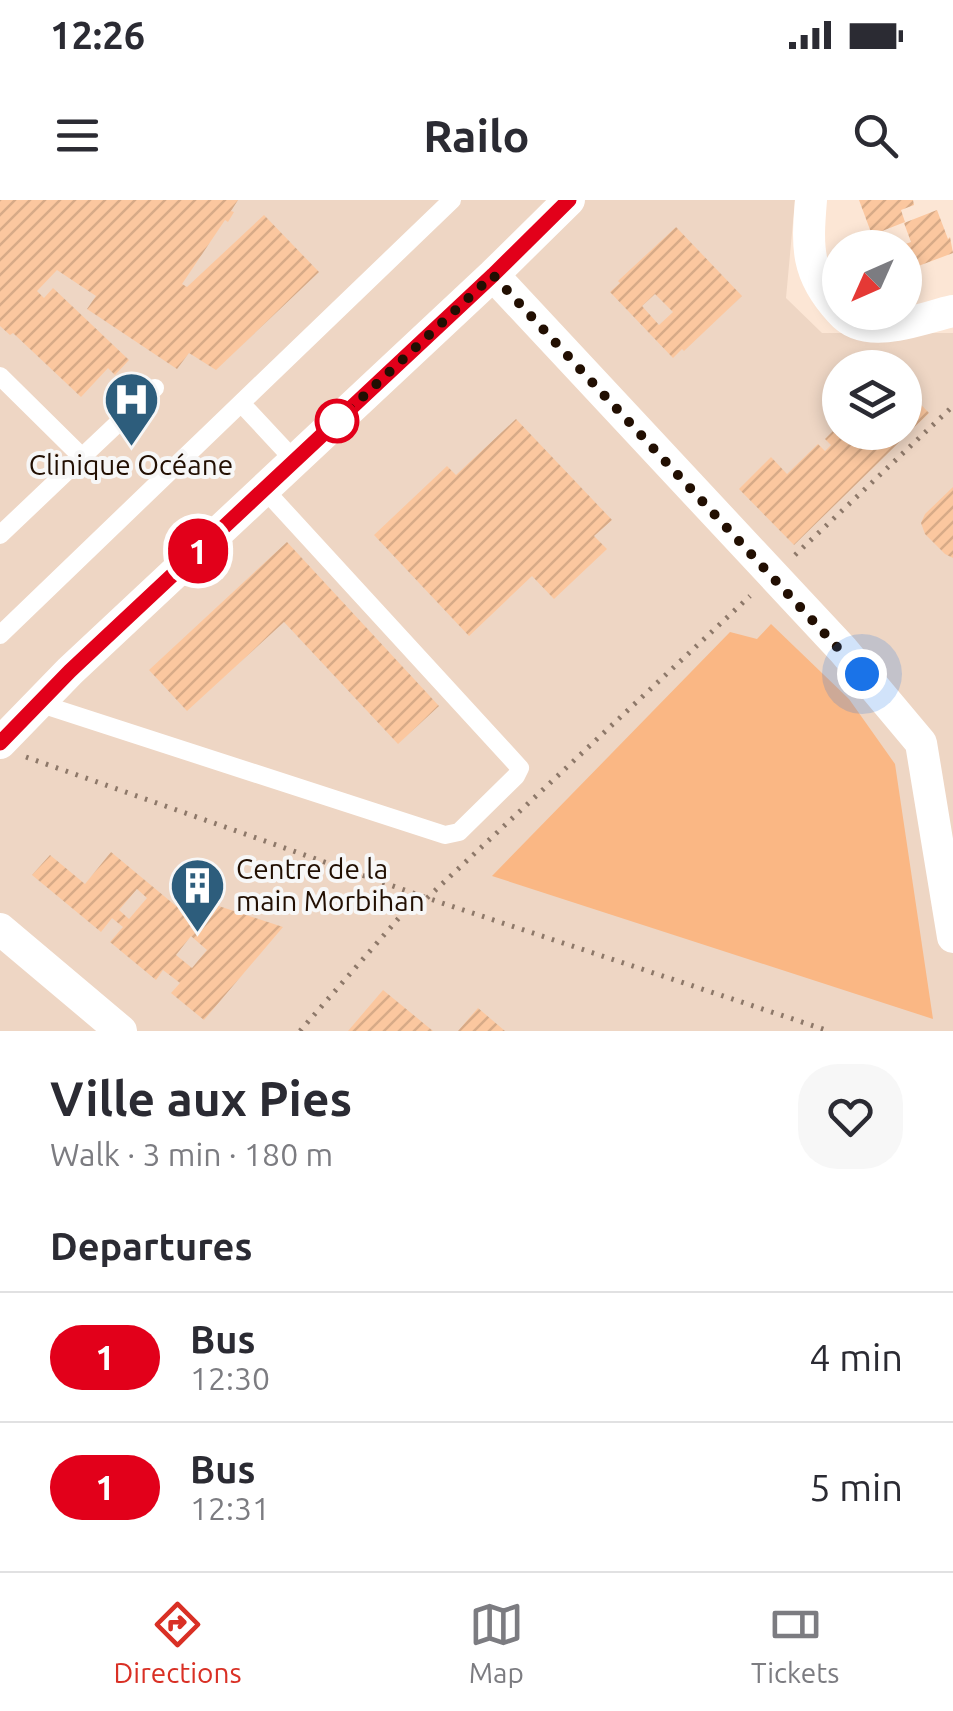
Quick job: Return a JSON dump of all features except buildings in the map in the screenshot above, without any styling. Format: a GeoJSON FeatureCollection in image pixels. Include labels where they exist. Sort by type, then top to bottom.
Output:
{"type":"FeatureCollection","features":[{"type":"Feature","properties":{"kind":"street"},"geometry":{"type":"LineString","coordinates":[[9,748],[38,703],[569,200]]}},
{"type":"Feature","properties":{"kind":"street"},"geometry":{"type":"LineString","coordinates":[[810,200],[809,254],[822,292]]}},
{"type":"Feature","properties":{"kind":"street"},"geometry":{"type":"LineString","coordinates":[[493,275],[842,650],[921,744],[953,937]]}},
{"type":"Feature","properties":{"kind":"street"},"geometry":{"type":"LineString","coordinates":[[922,318],[953,311]]}},
{"type":"Feature","properties":{"kind":"street"},"geometry":{"type":"LineString","coordinates":[[0,929],[121,1031]]}},
{"type":"Feature","properties":{"kind":"lane"},"geometry":{"type":"LineString","coordinates":[[0,636],[452,200]]}},
{"type":"Feature","properties":{"kind":"lane"},"geometry":{"type":"LineString","coordinates":[[0,376],[82,457]]}},
{"type":"Feature","properties":{"kind":"lane"},"geometry":{"type":"LineString","coordinates":[[0,535],[155,388]]}},
{"type":"Feature","properties":{"kind":"lane"},"geometry":{"type":"LineString","coordinates":[[241,403],[295,461]]}},
{"type":"Feature","properties":{"kind":"lane"},"geometry":{"type":"LineString","coordinates":[[38,703],[445,835],[459,832],[520,768],[264,489]]}},
{"type":"Feature","properties":{"kind":"path"},"geometry":{"type":"LineString","coordinates":[[427,898],[953,406]]}},
{"type":"Feature","properties":{"kind":"path"},"geometry":{"type":"LineString","coordinates":[[9,748],[427,898],[829,1031]]}},
{"type":"Feature","properties":{"kind":"path"},"geometry":{"type":"LineString","coordinates":[[300,1031],[419,895]]}},
{"type":"Feature","properties":{"kind":"shaded area"},"geometry":{"type":"Polygon","coordinates":[[[0,200],[795,200],[786,298],[822,333],[953,333],[953,1031],[0,1031],[0,200]]]}},
{"type":"Feature","properties":{"kind":"shaded area"},"geometry":{"type":"Polygon","coordinates":[[[771,624],[849,699],[895,764],[933,1019],[492,876],[730,632],[757,639],[771,624]]]}},
{"type":"Feature","properties":{"kind":"bus line","name":"1"},"geometry":{"type":"LineString","coordinates":[[0,743],[70,671],[569,200]]}},
{"type":"Feature","properties":{"kind":"place","name":"Clinique Océane"},"geometry":{"type":"Point","coordinates":[131,448]}},
{"type":"Feature","properties":{"kind":"place","name":"Centre de la main Morbihan"},"geometry":{"type":"Point","coordinates":[197,934]}},
{"type":"Feature","properties":{"kind":"route"},"geometry":{"type":"LineString","coordinates":[[337,421],[493,275],[862,674]]}}]}
